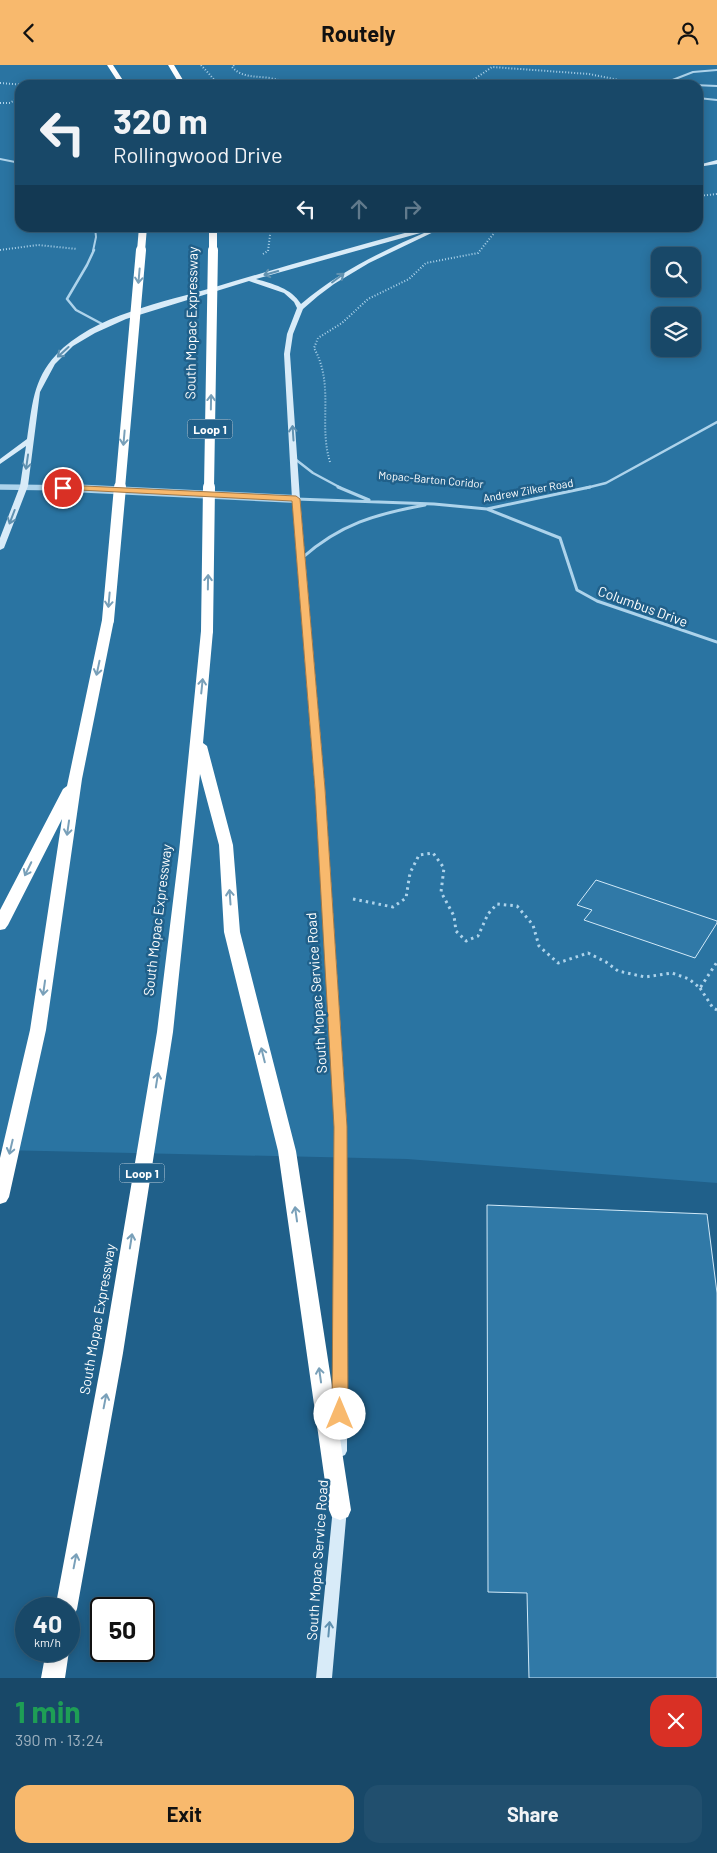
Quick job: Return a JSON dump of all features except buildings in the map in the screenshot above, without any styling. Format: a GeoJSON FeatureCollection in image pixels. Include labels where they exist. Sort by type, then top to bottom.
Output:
{"type":"FeatureCollection","features":[{"type":"Feature","properties":{"kind":"highway"},"geometry":{"type":"LineString","coordinates":[[110,65],[120,80]]}},
{"type":"Feature","properties":{"kind":"highway"},"geometry":{"type":"LineString","coordinates":[[171,65],[180,80]]}},
{"type":"Feature","properties":{"kind":"highway"},"geometry":{"type":"LineString","coordinates":[[0,1197],[38,1030],[75,779],[108,620],[143,232]]}},
{"type":"Feature","properties":{"kind":"highway","name":"South Mopac Expressway"},"geometry":{"type":"LineString","coordinates":[[68,1597],[113,1353],[165,1032],[186,852],[207,631],[213,232]]}},
{"type":"Feature","properties":{"kind":"highway"},"geometry":{"type":"LineString","coordinates":[[197,734],[226,845],[232,932],[287,1151],[340,1510]]}},
{"type":"Feature","properties":{"kind":"highway"},"geometry":{"type":"LineString","coordinates":[[0,925],[75,779]]}},
{"type":"Feature","properties":{"kind":"highway"},"geometry":{"type":"LineString","coordinates":[[53,1678],[56,1662]]}},
{"type":"Feature","properties":{"kind":"main road"},"geometry":{"type":"LineString","coordinates":[[703,165],[717,162]]}},
{"type":"Feature","properties":{"kind":"main road"},"geometry":{"type":"LineString","coordinates":[[0,548],[24,486],[37,392],[50,365],[61,352],[104,325],[138,313],[249,279],[417,232]]}},
{"type":"Feature","properties":{"kind":"main road"},"geometry":{"type":"LineString","coordinates":[[249,279],[289,293],[296,300],[300,308],[350,269],[431,232]]}},
{"type":"Feature","properties":{"kind":"main road","name":"South Mopac Service Road"},"geometry":{"type":"LineString","coordinates":[[300,308],[290,334],[287,354],[296,499],[320,789],[341,1127],[340,1510],[324,1678]]}},
{"type":"Feature","properties":{"kind":"main road"},"geometry":{"type":"LineString","coordinates":[[0,462],[30,439]]}},
{"type":"Feature","properties":{"kind":"street"},"geometry":{"type":"LineString","coordinates":[[0,487],[24,486],[296,499]]}},
{"type":"Feature","properties":{"kind":"lane"},"geometry":{"type":"LineString","coordinates":[[672,80],[683,75],[717,70]]}},
{"type":"Feature","properties":{"kind":"lane"},"geometry":{"type":"LineString","coordinates":[[703,86],[717,86]]}},
{"type":"Feature","properties":{"kind":"lane"},"geometry":{"type":"LineString","coordinates":[[703,99],[717,100]]}},
{"type":"Feature","properties":{"kind":"lane"},"geometry":{"type":"LineString","coordinates":[[0,159],[15,162]]}},
{"type":"Feature","properties":{"kind":"lane"},"geometry":{"type":"LineString","coordinates":[[96,232],[90,265],[75,282],[67,299],[76,310],[104,325]]}},
{"type":"Feature","properties":{"kind":"lane","name":"Andrew Zilker Road"},"geometry":{"type":"LineString","coordinates":[[296,499],[434,503],[487,509],[565,494],[606,483],[717,422]]}},
{"type":"Feature","properties":{"kind":"lane"},"geometry":{"type":"LineString","coordinates":[[295,459],[315,476],[341,489],[374,501]]}},
{"type":"Feature","properties":{"kind":"lane"},"geometry":{"type":"LineString","coordinates":[[302,559],[318,543],[343,527],[384,512],[434,503]]}},
{"type":"Feature","properties":{"kind":"lane","name":"Columbus Drive"},"geometry":{"type":"LineString","coordinates":[[487,509],[560,539],[577,590],[597,601],[717,642]]}},
{"type":"Feature","properties":{"kind":"path"},"geometry":{"type":"LineString","coordinates":[[201,65],[213,80]]}},
{"type":"Feature","properties":{"kind":"path"},"geometry":{"type":"LineString","coordinates":[[234,65],[232,67],[236,72],[280,80]]}},
{"type":"Feature","properties":{"kind":"path"},"geometry":{"type":"LineString","coordinates":[[473,80],[492,67],[588,74],[622,80]]}},
{"type":"Feature","properties":{"kind":"path"},"geometry":{"type":"LineString","coordinates":[[0,83],[15,84]]}},
{"type":"Feature","properties":{"kind":"path"},"geometry":{"type":"LineString","coordinates":[[0,103],[10,103],[15,100]]}},
{"type":"Feature","properties":{"kind":"path"},"geometry":{"type":"LineString","coordinates":[[703,195],[717,194]]}},
{"type":"Feature","properties":{"kind":"path"},"geometry":{"type":"LineString","coordinates":[[258,257],[268,251],[270,232]]}},
{"type":"Feature","properties":{"kind":"path"},"geometry":{"type":"LineString","coordinates":[[332,467],[327,457],[325,377],[319,356],[314,348],[318,338],[342,323],[368,299],[409,279],[426,263],[478,253],[494,232]]}},
{"type":"Feature","properties":{"kind":"path"},"geometry":{"type":"LineString","coordinates":[[0,250],[60,246],[92,252]]}},
{"type":"Feature","properties":{"kind":"path"},"geometry":{"type":"LineString","coordinates":[[353,899],[393,907],[406,898],[410,873],[418,855],[433,853],[444,869],[441,892],[454,917],[456,931],[466,941],[478,936],[488,914],[497,904],[517,906],[533,925],[538,946],[558,963],[588,953],[606,961],[618,971],[645,977],[672,973],[689,979],[700,988],[713,1008],[717,1010]]}},
{"type":"Feature","properties":{"kind":"path"},"geometry":{"type":"LineString","coordinates":[[700,988],[717,962]]}},
{"type":"Feature","properties":{"kind":"shaded area"},"geometry":{"type":"Polygon","coordinates":[[[0,65],[717,65],[717,1183],[407,1159],[0,1150],[0,65]]]}},
{"type":"Feature","properties":{"kind":"route"},"geometry":{"type":"LineString","coordinates":[[63,488],[296,499],[320,789],[341,1127],[340,1414]]}}]}
